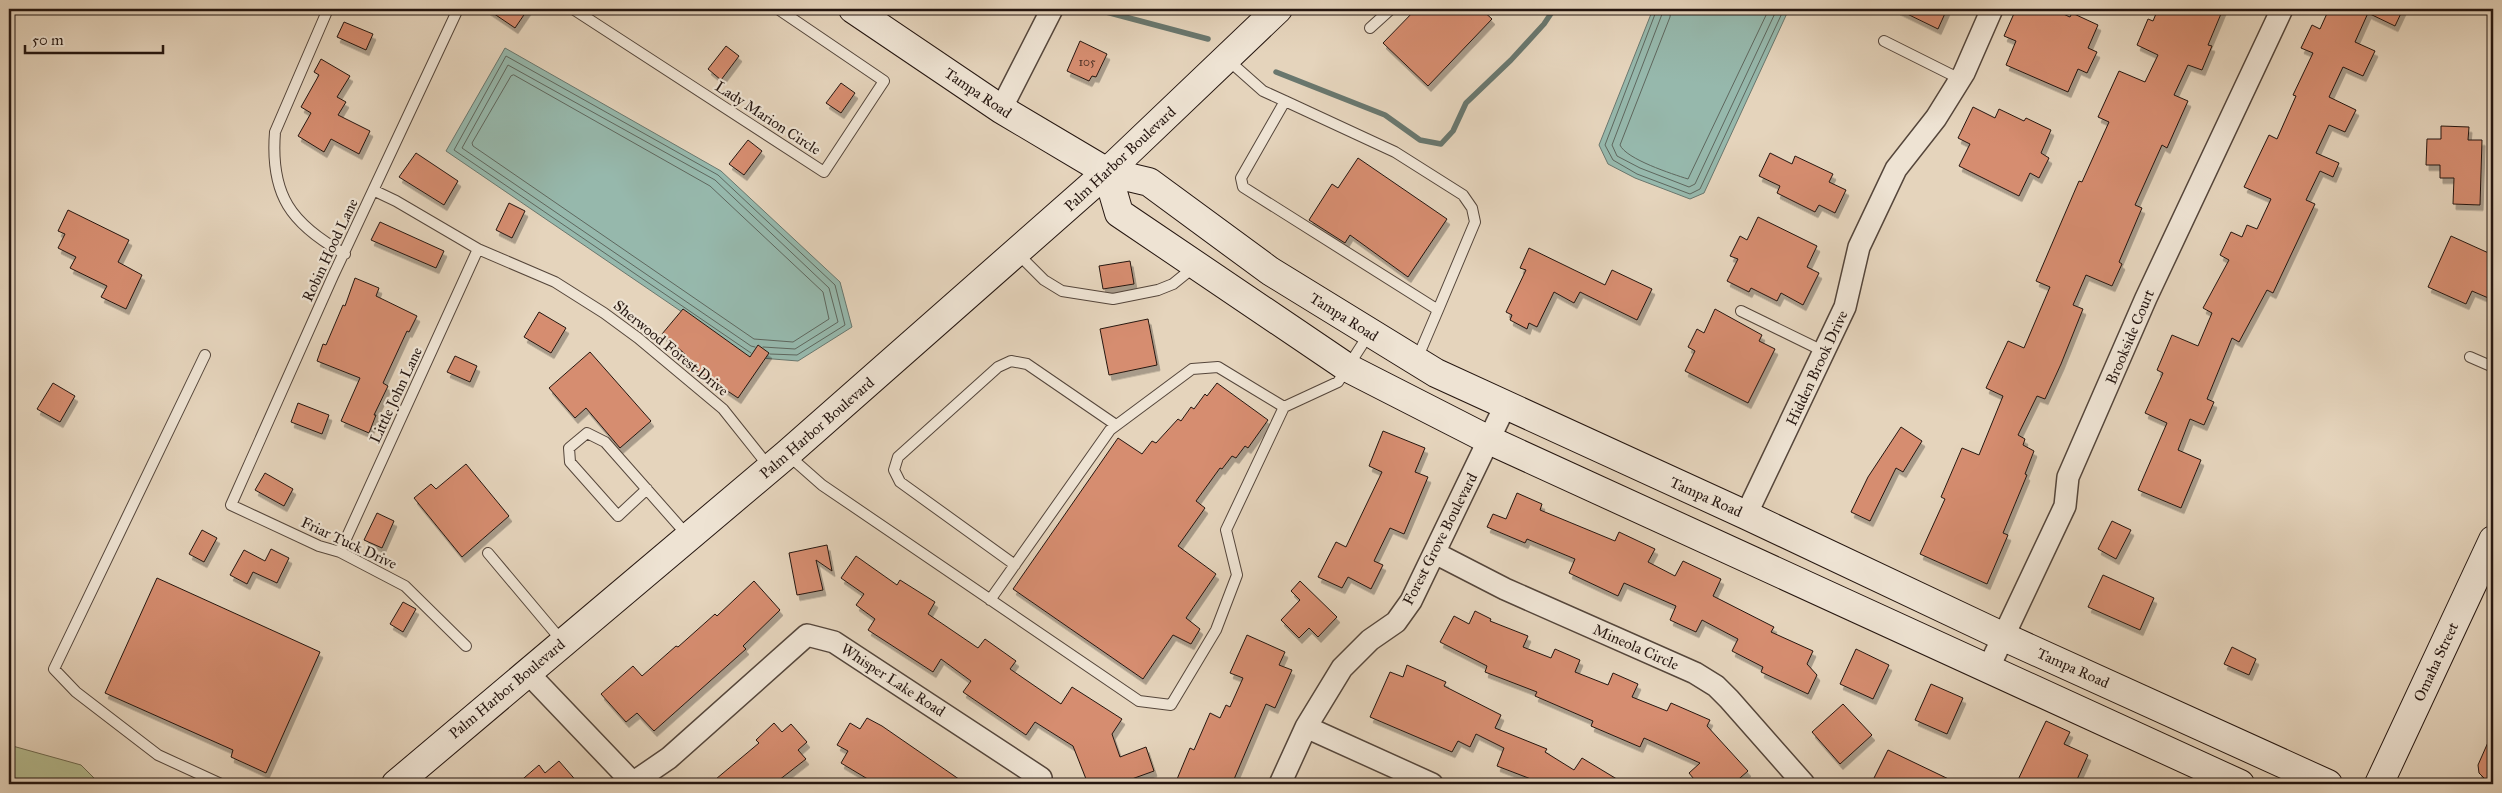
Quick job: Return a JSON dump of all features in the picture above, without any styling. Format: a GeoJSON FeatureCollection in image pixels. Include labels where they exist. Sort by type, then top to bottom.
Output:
{"type":"FeatureCollection","features":[{"type":"Feature","properties":{"kind":"main road","name":"Tampa Road"},"geometry":{"type":"LineString","coordinates":[[853,9],[1001,109],[1107,172],[1148,182],[1270,271],[1369,334],[1436,373],[1746,515],[2002,636],[2328,784]]}},
{"type":"Feature","properties":{"kind":"main road","name":"Palm Harbor Boulevard"},"geometry":{"type":"LineString","coordinates":[[396,784],[779,462],[1107,172],[1278,9]]}},
{"type":"Feature","properties":{"kind":"main road"},"geometry":{"type":"LineString","coordinates":[[1107,172],[1119,213],[1348,368],[1489,440],[2240,784]]}},
{"type":"Feature","properties":{"kind":"main road","name":"Omaha Street"},"geometry":{"type":"LineString","coordinates":[[2379,784],[2493,540]]}},
{"type":"Feature","properties":{"kind":"street"},"geometry":{"type":"LineString","coordinates":[[1001,109],[1052,9]]}},
{"type":"Feature","properties":{"kind":"street","name":"Hidden Brook Drive"},"geometry":{"type":"LineString","coordinates":[[1746,515],[1845,307],[1859,247],[1896,170],[1936,118],[1960,80],[1992,9]]}},
{"type":"Feature","properties":{"kind":"street","name":"Brookside Court"},"geometry":{"type":"LineString","coordinates":[[1988,669],[2065,506],[2068,477],[2146,298],[2282,9]]}},
{"type":"Feature","properties":{"kind":"street","name":"Forest Grove Boulevard"},"geometry":{"type":"LineString","coordinates":[[1280,784],[1306,727],[1342,668],[1370,640],[1396,622],[1412,601],[1505,406]]}},
{"type":"Feature","properties":{"kind":"street","name":"Mineola Circle"},"geometry":{"type":"LineString","coordinates":[[1435,553],[1505,589],[1695,673],[1716,686],[1804,784]]}},
{"type":"Feature","properties":{"kind":"street","name":"Whisper Lake Road"},"geometry":{"type":"LineString","coordinates":[[527,672],[632,783],[669,758],[807,635],[834,642],[1041,778]]}},
{"type":"Feature","properties":{"kind":"street"},"geometry":{"type":"LineString","coordinates":[[1306,727],[1432,784]]}},
{"type":"Feature","properties":{"kind":"lane"},"geometry":{"type":"LineString","coordinates":[[328,9],[275,132],[274,154],[284,200],[303,227],[345,254]]}},
{"type":"Feature","properties":{"kind":"lane","name":"Robin Hood Lane"},"geometry":{"type":"LineString","coordinates":[[231,505],[458,9]]}},
{"type":"Feature","properties":{"kind":"lane","name":"Lady Marion Circle"},"geometry":{"type":"LineString","coordinates":[[573,9],[824,172],[884,81],[778,9]]}},
{"type":"Feature","properties":{"kind":"lane"},"geometry":{"type":"LineString","coordinates":[[1370,28],[1391,9]]}},
{"type":"Feature","properties":{"kind":"lane"},"geometry":{"type":"LineString","coordinates":[[1884,41],[1960,80]]}},
{"type":"Feature","properties":{"kind":"lane"},"geometry":{"type":"LineString","coordinates":[[1227,59],[1263,91],[1395,152],[1463,194],[1472,208],[1475,222],[1416,361]]}},
{"type":"Feature","properties":{"kind":"lane"},"geometry":{"type":"LineString","coordinates":[[1285,101],[1241,178],[1243,187],[1438,310]]}},
{"type":"Feature","properties":{"kind":"lane","name":"Sherwood Forest Drive"},"geometry":{"type":"LineString","coordinates":[[374,191],[396,201],[478,250],[555,282],[638,338],[723,409],[779,462],[822,485],[1139,701],[1171,705],[1216,630],[1237,575],[1226,530],[1284,407]]}},
{"type":"Feature","properties":{"kind":"lane","name":"Little John Lane"},"geometry":{"type":"LineString","coordinates":[[340,552],[478,250]]}},
{"type":"Feature","properties":{"kind":"lane"},"geometry":{"type":"LineString","coordinates":[[1016,252],[1044,280],[1062,291],[1113,298],[1158,290],[1173,284],[1195,264]]}},
{"type":"Feature","properties":{"kind":"lane"},"geometry":{"type":"LineString","coordinates":[[1741,311],[1825,352]]}},
{"type":"Feature","properties":{"kind":"lane"},"geometry":{"type":"LineString","coordinates":[[990,600],[1110,430],[1192,369],[1218,367],[1284,407],[1338,382],[1369,334]]}},
{"type":"Feature","properties":{"kind":"lane"},"geometry":{"type":"LineString","coordinates":[[205,355],[54,669],[76,692],[158,755],[222,784]]}},
{"type":"Feature","properties":{"kind":"lane"},"geometry":{"type":"LineString","coordinates":[[2470,357],[2493,367]]}},
{"type":"Feature","properties":{"kind":"lane"},"geometry":{"type":"LineString","coordinates":[[1015,565],[900,482],[894,470],[898,457],[998,367],[1011,361],[1027,364],[1116,425]]}},
{"type":"Feature","properties":{"kind":"lane"},"geometry":{"type":"LineString","coordinates":[[647,490],[618,516],[570,462],[569,448],[587,433],[599,437],[647,490],[688,537]]}},
{"type":"Feature","properties":{"kind":"lane","name":"Friar Tuck Drive"},"geometry":{"type":"LineString","coordinates":[[231,505],[319,546],[340,552],[405,586],[466,646]]}},
{"type":"Feature","properties":{"kind":"lane"},"geometry":{"type":"LineString","coordinates":[[488,553],[563,642]]}},
{"type":"Feature","properties":{"kind":"green space"},"geometry":{"type":"Polygon","coordinates":[[[9,745],[81,765],[100,784],[9,784],[9,745]]]}},
{"type":"Feature","properties":{"kind":"water"},"geometry":{"type":"Polygon","coordinates":[[[1653,9],[1789,9],[1704,193],[1690,199],[1635,178],[1608,164],[1599,145],[1653,9]]]}},
{"type":"Feature","properties":{"kind":"water"},"geometry":{"type":"Polygon","coordinates":[[[505,48],[721,171],[840,282],[852,327],[798,361],[748,357],[446,151],[505,48]]]}},
{"type":"Feature","properties":{"kind":"building"},"geometry":{"type":"Polygon","coordinates":[[[487,9],[528,9],[515,28],[487,9]]]}},
{"type":"Feature","properties":{"kind":"building"},"geometry":{"type":"Polygon","coordinates":[[[1416,9],[1481,9],[1492,19],[1428,86],[1383,43],[1416,9]]]}},
{"type":"Feature","properties":{"kind":"building"},"geometry":{"type":"Polygon","coordinates":[[[1897,9],[1947,9],[1938,29],[1897,9]]]}},
{"type":"Feature","properties":{"kind":"building"},"geometry":{"type":"Polygon","coordinates":[[[2016,9],[2028,9],[2041,14],[2043,9],[2052,9],[2070,17],[2072,13],[2098,25],[2088,48],[2097,52],[2087,73],[2078,69],[2068,92],[2006,65],[2016,41],[2004,36],[2016,9]]]}},
{"type":"Feature","properties":{"kind":"building"},"geometry":{"type":"Polygon","coordinates":[[[2158,9],[2223,9],[2208,45],[2212,46],[2202,70],[2188,65],[2174,95],[2188,101],[2167,148],[2162,145],[2135,205],[2142,208],[2119,262],[2122,264],[2112,286],[2086,275],[2073,305],[2083,309],[2061,364],[2045,399],[2037,396],[2018,435],[2025,439],[2023,445],[2034,451],[2025,474],[2027,475],[2003,533],[2008,535],[1987,584],[1920,554],[1945,499],[1941,497],[1962,448],[1979,455],[2003,396],[1986,388],[2008,341],[2024,348],[2050,287],[2036,281],[2079,181],[2082,182],[2109,122],[2098,117],[2119,71],[2145,82],[2158,55],[2137,45],[2148,19],[2153,21],[2158,9]]]}},
{"type":"Feature","properties":{"kind":"building"},"geometry":{"type":"Polygon","coordinates":[[[2329,9],[2403,9],[2395,26],[2368,13],[2355,42],[2375,51],[2363,76],[2343,67],[2329,97],[2356,110],[2345,132],[2329,125],[2316,153],[2339,163],[2333,177],[2320,171],[2306,200],[2315,204],[2273,293],[2267,290],[2239,342],[2232,338],[2207,399],[2214,402],[2204,425],[2190,419],[2178,450],[2201,460],[2181,508],[2138,490],[2167,423],[2145,413],[2163,373],[2157,370],[2172,335],[2198,346],[2212,313],[2203,308],[2229,260],[2220,255],[2231,232],[2242,237],[2247,225],[2257,229],[2271,199],[2244,187],[2269,135],[2277,139],[2296,96],[2293,95],[2313,53],[2301,48],[2312,25],[2320,29],[2329,9]]]}},
{"type":"Feature","properties":{"kind":"building"},"geometry":{"type":"Polygon","coordinates":[[[344,22],[373,34],[366,50],[337,37],[344,22]]]}},
{"type":"Feature","properties":{"kind":"building"},"geometry":{"type":"Polygon","coordinates":[[[1080,41],[1107,54],[1096,77],[1092,76],[1089,81],[1067,71],[1080,41]]]}},
{"type":"Feature","properties":{"kind":"building"},"geometry":{"type":"Polygon","coordinates":[[[726,46],[739,56],[721,80],[708,69],[726,46]]]}},
{"type":"Feature","properties":{"kind":"building"},"geometry":{"type":"Polygon","coordinates":[[[321,59],[350,76],[337,97],[346,102],[338,115],[370,131],[359,154],[331,139],[324,152],[298,136],[311,113],[301,107],[319,75],[314,72],[321,59]]]}},
{"type":"Feature","properties":{"kind":"building"},"geometry":{"type":"Polygon","coordinates":[[[841,83],[855,93],[841,113],[826,103],[841,83]]]}},
{"type":"Feature","properties":{"kind":"building"},"geometry":{"type":"Polygon","coordinates":[[[1973,107],[1995,118],[1999,109],[2024,121],[2026,118],[2051,130],[2041,153],[2049,158],[2039,178],[2030,173],[2019,196],[1959,166],[1970,144],[1958,138],[1973,107]]]}},
{"type":"Feature","properties":{"kind":"building"},"geometry":{"type":"Polygon","coordinates":[[[2441,126],[2469,127],[2468,140],[2482,140],[2480,205],[2453,204],[2454,178],[2440,178],[2440,165],[2426,165],[2427,139],[2441,139],[2441,126]]]}},
{"type":"Feature","properties":{"kind":"building"},"geometry":{"type":"Polygon","coordinates":[[[748,140],[762,151],[744,175],[729,164],[748,140]]]}},
{"type":"Feature","properties":{"kind":"building"},"geometry":{"type":"Polygon","coordinates":[[[416,153],[458,181],[444,205],[399,177],[416,153]]]}},
{"type":"Feature","properties":{"kind":"building"},"geometry":{"type":"Polygon","coordinates":[[[1770,153],[1792,164],[1795,156],[1833,174],[1829,182],[1846,190],[1835,213],[1819,205],[1815,212],[1777,193],[1780,186],[1759,176],[1770,153]]]}},
{"type":"Feature","properties":{"kind":"building"},"geometry":{"type":"Polygon","coordinates":[[[1358,158],[1447,219],[1408,277],[1350,235],[1345,243],[1309,220],[1332,184],[1338,188],[1358,158]]]}},
{"type":"Feature","properties":{"kind":"building"},"geometry":{"type":"Polygon","coordinates":[[[509,203],[525,211],[512,238],[496,230],[509,203]]]}},
{"type":"Feature","properties":{"kind":"building"},"geometry":{"type":"Polygon","coordinates":[[[68,210],[129,240],[118,262],[142,275],[126,309],[101,297],[107,286],[70,268],[76,257],[58,248],[65,234],[58,231],[68,210]]]}},
{"type":"Feature","properties":{"kind":"building"},"geometry":{"type":"Polygon","coordinates":[[[1758,217],[1817,246],[1807,267],[1819,273],[1803,305],[1781,293],[1777,301],[1751,288],[1749,292],[1727,281],[1738,259],[1730,256],[1740,236],[1747,240],[1758,217]]]}},
{"type":"Feature","properties":{"kind":"building"},"geometry":{"type":"Polygon","coordinates":[[[380,222],[444,251],[436,268],[371,240],[380,222]]]}},
{"type":"Feature","properties":{"kind":"building"},"geometry":{"type":"Polygon","coordinates":[[[2451,236],[2493,255],[2493,300],[2472,291],[2466,304],[2428,287],[2451,236]]]}},
{"type":"Feature","properties":{"kind":"building"},"geometry":{"type":"Polygon","coordinates":[[[1529,248],[1605,285],[1612,270],[1652,289],[1637,320],[1580,292],[1574,303],[1554,292],[1537,327],[1529,323],[1527,329],[1510,320],[1512,315],[1506,312],[1526,270],[1520,268],[1529,248]]]}},
{"type":"Feature","properties":{"kind":"building"},"geometry":{"type":"Polygon","coordinates":[[[1130,261],[1134,284],[1103,289],[1099,266],[1130,261]]]}},
{"type":"Feature","properties":{"kind":"building"},"geometry":{"type":"Polygon","coordinates":[[[355,278],[379,288],[376,296],[417,316],[409,332],[407,331],[383,383],[388,386],[374,415],[376,415],[369,433],[341,421],[360,378],[317,361],[323,344],[326,345],[343,305],[345,306],[355,278]]]}},
{"type":"Feature","properties":{"kind":"building"},"geometry":{"type":"Polygon","coordinates":[[[683,309],[750,357],[758,345],[769,353],[738,398],[681,360],[685,354],[662,334],[683,309]]]}},
{"type":"Feature","properties":{"kind":"building"},"geometry":{"type":"Polygon","coordinates":[[[1715,309],[1762,335],[1759,341],[1775,349],[1748,403],[1685,371],[1695,351],[1688,347],[1697,329],[1704,333],[1715,309]]]}},
{"type":"Feature","properties":{"kind":"building"},"geometry":{"type":"Polygon","coordinates":[[[539,312],[566,328],[551,353],[524,337],[539,312]]]}},
{"type":"Feature","properties":{"kind":"building"},"geometry":{"type":"Polygon","coordinates":[[[1148,319],[1157,365],[1109,375],[1100,329],[1148,319]]]}},
{"type":"Feature","properties":{"kind":"building"},"geometry":{"type":"Polygon","coordinates":[[[590,352],[651,421],[620,448],[586,408],[575,418],[549,388],[590,352]]]}},
{"type":"Feature","properties":{"kind":"building"},"geometry":{"type":"Polygon","coordinates":[[[455,356],[477,366],[470,382],[447,372],[455,356]]]}},
{"type":"Feature","properties":{"kind":"building"},"geometry":{"type":"Polygon","coordinates":[[[53,383],[75,396],[60,422],[37,409],[53,383]]]}},
{"type":"Feature","properties":{"kind":"building"},"geometry":{"type":"Polygon","coordinates":[[[1217,383],[1268,420],[1248,448],[1245,446],[1236,458],[1232,456],[1222,469],[1220,468],[1196,501],[1205,508],[1178,546],[1216,574],[1186,618],[1200,629],[1191,644],[1173,635],[1143,679],[1013,589],[1118,438],[1142,454],[1152,441],[1156,443],[1178,419],[1181,421],[1191,407],[1194,409],[1205,394],[1207,396],[1217,383]]]}},
{"type":"Feature","properties":{"kind":"building"},"geometry":{"type":"Polygon","coordinates":[[[298,403],[329,415],[322,434],[291,422],[298,403]]]}},
{"type":"Feature","properties":{"kind":"building"},"geometry":{"type":"Polygon","coordinates":[[[1901,427],[1922,441],[1903,472],[1896,468],[1870,521],[1851,512],[1868,477],[1901,427]]]}},
{"type":"Feature","properties":{"kind":"building"},"geometry":{"type":"Polygon","coordinates":[[[1383,431],[1425,448],[1415,472],[1428,477],[1404,534],[1390,528],[1374,561],[1383,565],[1371,589],[1348,577],[1342,588],[1318,577],[1336,542],[1346,547],[1382,472],[1369,466],[1383,431]]]}},
{"type":"Feature","properties":{"kind":"building"},"geometry":{"type":"Polygon","coordinates":[[[466,464],[509,516],[462,557],[414,498],[431,484],[436,489],[466,464]]]}},
{"type":"Feature","properties":{"kind":"building"},"geometry":{"type":"Polygon","coordinates":[[[265,473],[293,489],[284,506],[255,490],[265,473]]]}},
{"type":"Feature","properties":{"kind":"building"},"geometry":{"type":"Polygon","coordinates":[[[1517,493],[1542,504],[1540,510],[1615,541],[1619,532],[1655,549],[1648,562],[1675,576],[1683,561],[1721,579],[1713,596],[1774,627],[1771,632],[1813,651],[1807,664],[1817,675],[1808,694],[1761,672],[1763,667],[1732,651],[1738,639],[1702,620],[1696,632],[1670,620],[1676,606],[1624,583],[1618,596],[1569,573],[1575,559],[1527,539],[1525,543],[1487,527],[1493,514],[1506,519],[1517,493]]]}},
{"type":"Feature","properties":{"kind":"building"},"geometry":{"type":"Polygon","coordinates":[[[377,513],[394,521],[382,548],[364,540],[377,513]]]}},
{"type":"Feature","properties":{"kind":"building"},"geometry":{"type":"Polygon","coordinates":[[[2112,521],[2131,530],[2116,559],[2098,549],[2112,521]]]}},
{"type":"Feature","properties":{"kind":"building"},"geometry":{"type":"Polygon","coordinates":[[[202,530],[217,538],[204,562],[189,554],[202,530]]]}},
{"type":"Feature","properties":{"kind":"building"},"geometry":{"type":"Polygon","coordinates":[[[827,545],[832,571],[816,560],[823,590],[797,595],[789,553],[827,545]]]}},
{"type":"Feature","properties":{"kind":"building"},"geometry":{"type":"Polygon","coordinates":[[[271,549],[289,558],[277,583],[253,572],[247,584],[230,575],[244,550],[265,561],[271,549]]]}},
{"type":"Feature","properties":{"kind":"building"},"geometry":{"type":"Polygon","coordinates":[[[856,556],[897,585],[900,580],[935,602],[928,614],[978,648],[985,639],[1016,661],[1010,669],[1061,704],[1072,687],[1122,719],[1112,734],[1120,757],[1146,747],[1154,771],[1118,784],[1088,784],[1073,746],[1035,722],[1026,735],[963,692],[971,681],[941,659],[933,672],[868,630],[875,619],[856,605],[864,594],[841,578],[856,556]]]}},
{"type":"Feature","properties":{"kind":"building"},"geometry":{"type":"Polygon","coordinates":[[[2103,575],[2154,598],[2140,630],[2088,607],[2103,575]]]}},
{"type":"Feature","properties":{"kind":"building"},"geometry":{"type":"Polygon","coordinates":[[[157,578],[320,652],[266,773],[231,757],[233,750],[105,693],[157,578]]]}},
{"type":"Feature","properties":{"kind":"building"},"geometry":{"type":"Polygon","coordinates":[[[754,581],[780,610],[743,646],[746,649],[654,731],[637,713],[626,722],[601,694],[633,666],[642,676],[715,614],[717,616],[754,581]]]}},
{"type":"Feature","properties":{"kind":"building"},"geometry":{"type":"Polygon","coordinates":[[[1300,581],[1337,617],[1318,637],[1309,628],[1299,638],[1281,620],[1300,600],[1291,591],[1300,581]]]}},
{"type":"Feature","properties":{"kind":"building"},"geometry":{"type":"Polygon","coordinates":[[[403,602],[416,609],[403,632],[390,624],[403,602]]]}},
{"type":"Feature","properties":{"kind":"building"},"geometry":{"type":"Polygon","coordinates":[[[1475,611],[1491,619],[1490,621],[1528,636],[1523,647],[1551,658],[1555,649],[1580,660],[1575,672],[1608,685],[1613,673],[1638,684],[1632,697],[1667,711],[1671,703],[1710,720],[1707,726],[1748,771],[1733,784],[1698,784],[1689,773],[1700,763],[1644,738],[1640,747],[1591,726],[1593,721],[1535,696],[1537,692],[1485,672],[1487,666],[1440,642],[1454,616],[1469,624],[1475,611]]]}},
{"type":"Feature","properties":{"kind":"building"},"geometry":{"type":"Polygon","coordinates":[[[1247,635],[1285,652],[1279,665],[1292,670],[1275,708],[1266,704],[1232,784],[1175,784],[1190,748],[1194,750],[1210,713],[1220,718],[1226,705],[1230,707],[1243,678],[1230,673],[1247,635]]]}},
{"type":"Feature","properties":{"kind":"building"},"geometry":{"type":"Polygon","coordinates":[[[2232,647],[2256,659],[2249,675],[2224,664],[2232,647]]]}},
{"type":"Feature","properties":{"kind":"building"},"geometry":{"type":"Polygon","coordinates":[[[1856,649],[1889,665],[1873,699],[1840,684],[1856,649]]]}},
{"type":"Feature","properties":{"kind":"building"},"geometry":{"type":"Polygon","coordinates":[[[1407,665],[1446,682],[1444,686],[1501,715],[1495,728],[1547,749],[1545,752],[1574,770],[1582,758],[1625,784],[1544,784],[1497,766],[1504,748],[1476,734],[1470,747],[1458,741],[1452,752],[1370,717],[1390,672],[1403,677],[1407,665]]]}},
{"type":"Feature","properties":{"kind":"building"},"geometry":{"type":"Polygon","coordinates":[[[1931,684],[1963,698],[1947,734],[1915,720],[1931,684]]]}},
{"type":"Feature","properties":{"kind":"building"},"geometry":{"type":"Polygon","coordinates":[[[1843,704],[1872,735],[1840,764],[1812,732],[1843,704]]]}},
{"type":"Feature","properties":{"kind":"building"},"geometry":{"type":"Polygon","coordinates":[[[867,718],[882,726],[966,784],[876,784],[841,763],[848,751],[837,745],[850,723],[860,729],[867,718]]]}},
{"type":"Feature","properties":{"kind":"building"},"geometry":{"type":"Polygon","coordinates":[[[2046,721],[2070,732],[2064,744],[2088,755],[2075,784],[2016,784],[2046,721]]]}},
{"type":"Feature","properties":{"kind":"building"},"geometry":{"type":"Polygon","coordinates":[[[774,723],[782,732],[791,724],[807,742],[798,750],[806,759],[774,784],[710,784],[759,743],[756,740],[774,723]]]}},
{"type":"Feature","properties":{"kind":"building"},"geometry":{"type":"Polygon","coordinates":[[[2493,731],[2493,784],[2490,784],[2479,773],[2478,765],[2493,731]]]}},
{"type":"Feature","properties":{"kind":"building"},"geometry":{"type":"Polygon","coordinates":[[[1888,750],[1959,784],[1871,784],[1888,750]]]}},
{"type":"Feature","properties":{"kind":"building"},"geometry":{"type":"Polygon","coordinates":[[[559,761],[579,784],[517,784],[539,765],[545,773],[559,761]]]}},
{"type":"Feature","properties":{"kind":"waterway"},"geometry":{"type":"LineString","coordinates":[[1095,9],[1208,39]]}},
{"type":"Feature","properties":{"kind":"waterway"},"geometry":{"type":"LineString","coordinates":[[1276,72],[1385,115],[1420,140],[1441,144],[1453,131],[1466,103],[1511,60],[1544,24],[1554,9]]}}]}
